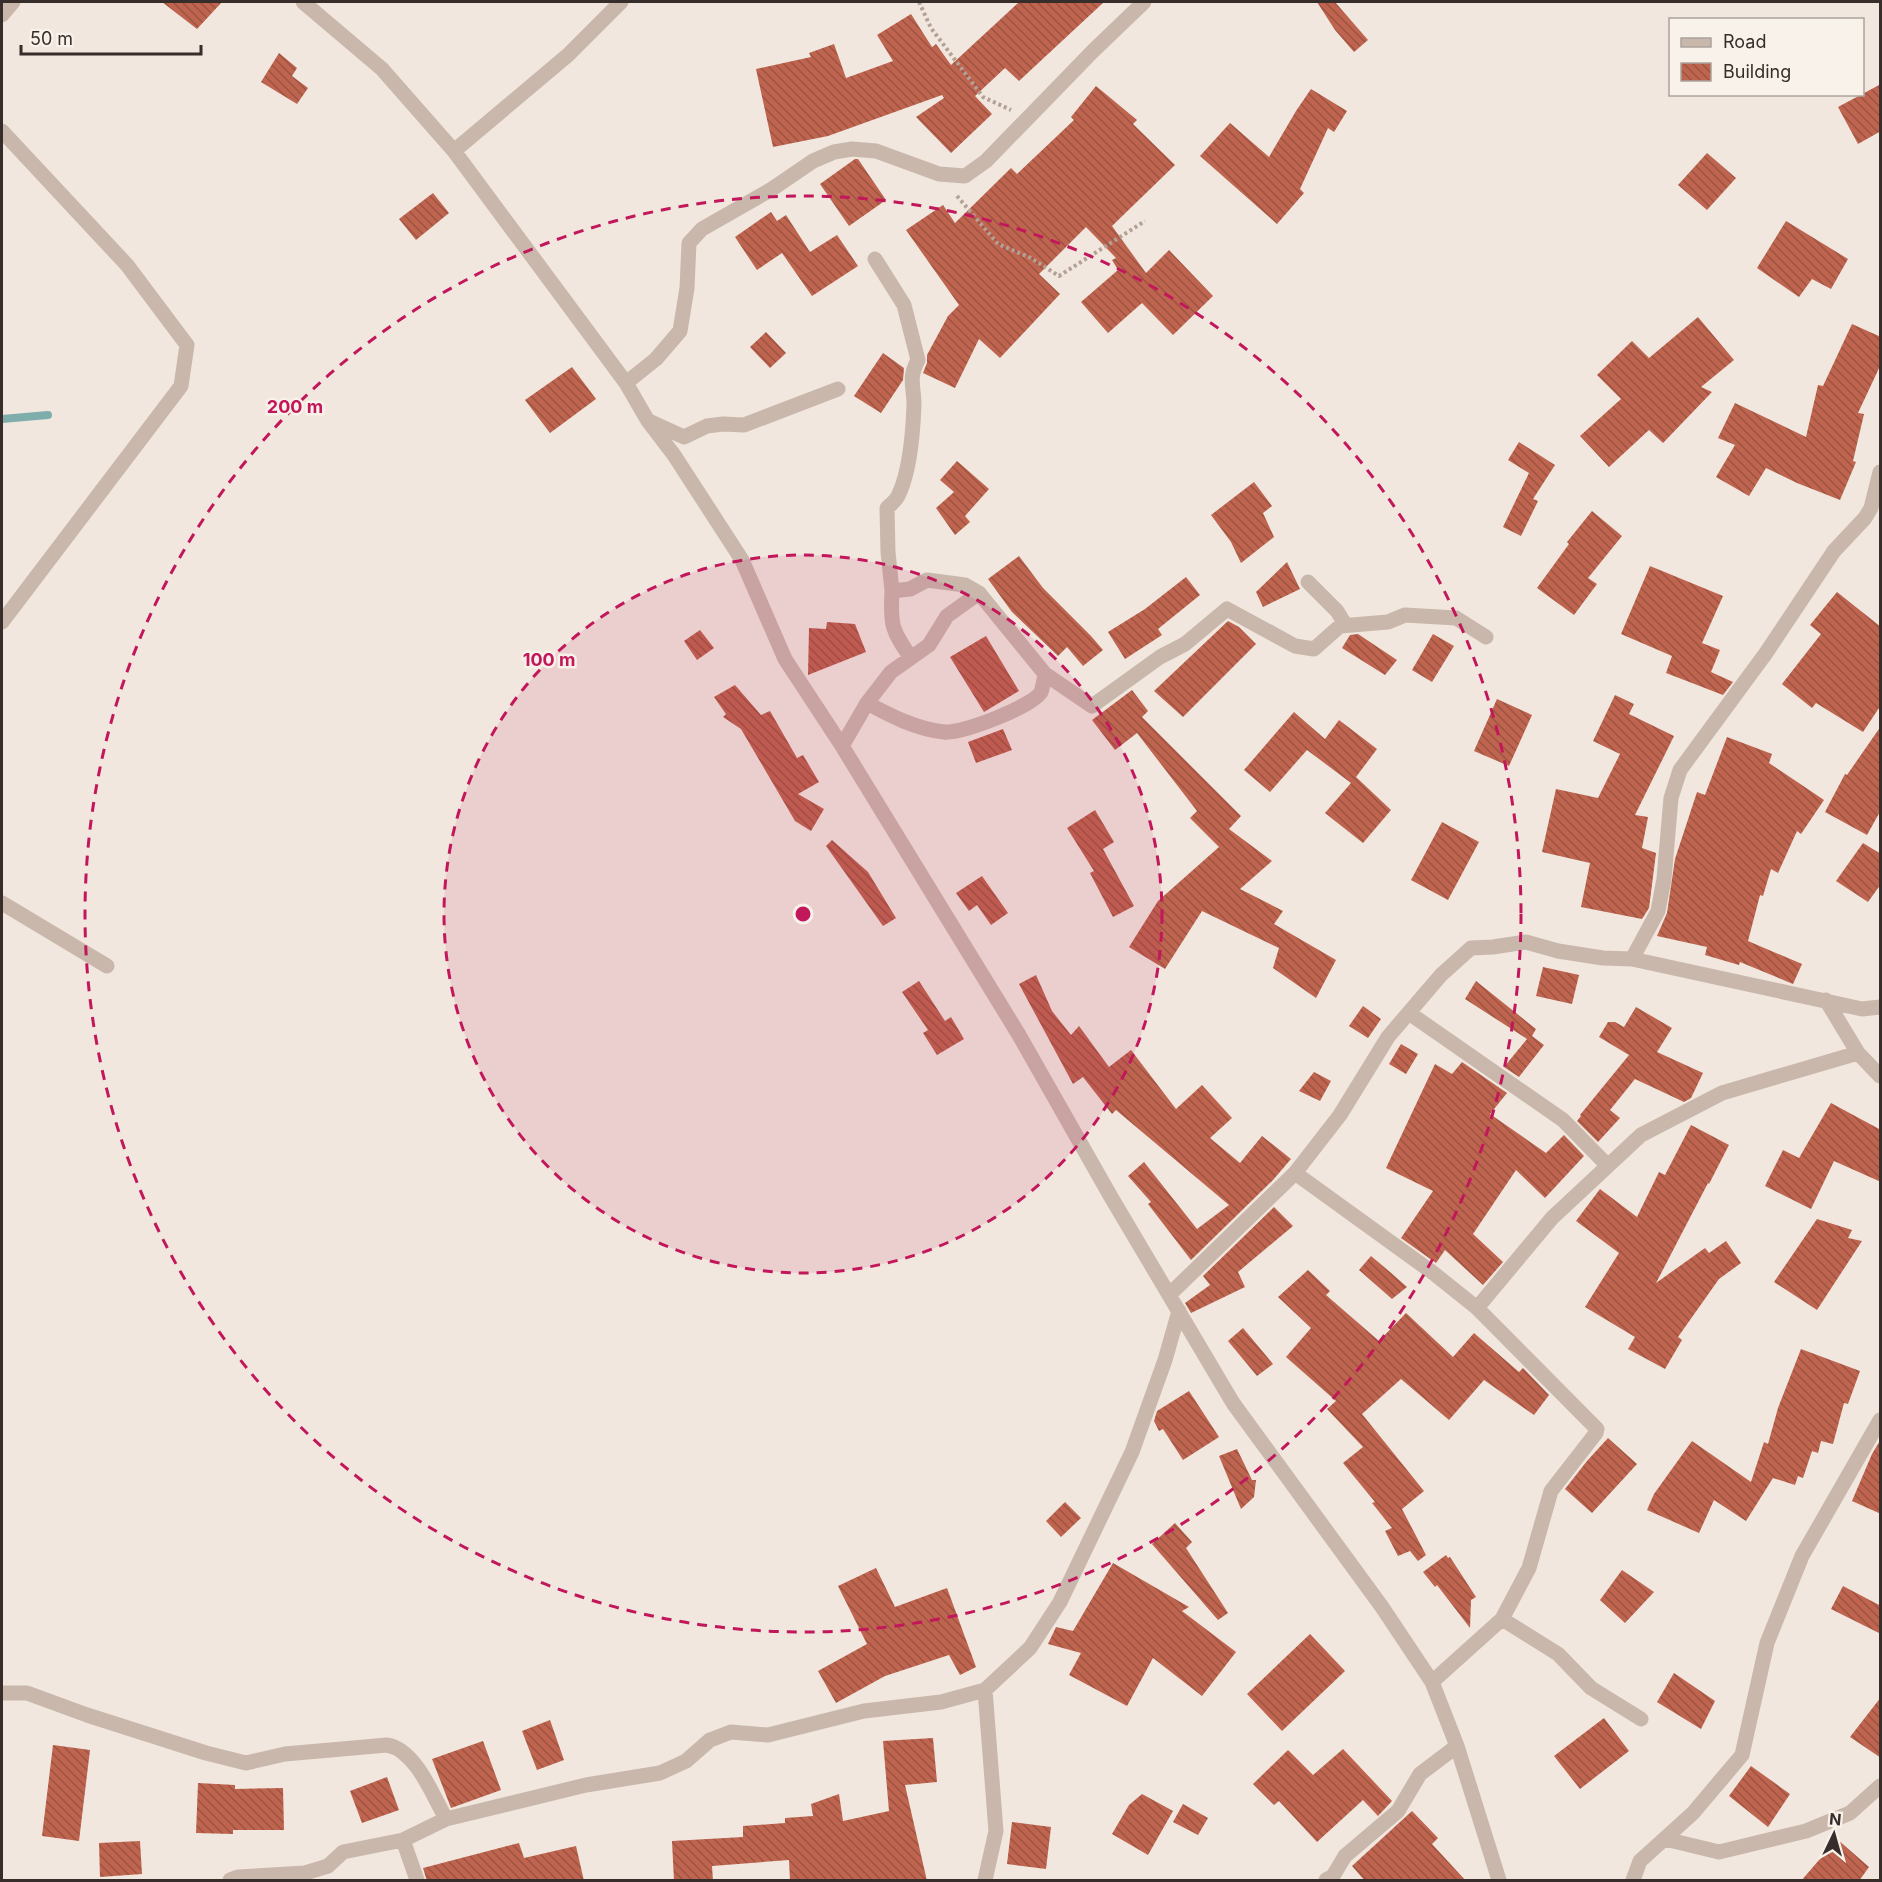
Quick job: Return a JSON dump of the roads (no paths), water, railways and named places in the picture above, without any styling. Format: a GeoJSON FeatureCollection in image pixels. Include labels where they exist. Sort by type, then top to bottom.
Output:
{"type":"FeatureCollection","features":[{"type":"Feature","properties":{"kind":"street"},"geometry":{"type":"LineString","coordinates":[[2,15],[13,2]]}},
{"type":"Feature","properties":{"kind":"street"},"geometry":{"type":"LineString","coordinates":[[303,2],[382,69],[454,152],[626,383],[648,421],[674,455],[742,560],[785,659],[842,746],[1019,1035],[1233,1404],[1382,1607],[1432,1682],[1457,1746],[1499,1881]]}},
{"type":"Feature","properties":{"kind":"street"},"geometry":{"type":"LineString","coordinates":[[454,152],[568,55],[621,2]]}},
{"type":"Feature","properties":{"kind":"street"},"geometry":{"type":"LineString","coordinates":[[626,383],[656,359],[680,331],[687,288],[689,243],[702,229],[772,189],[813,161],[834,152],[852,149],[876,151],[939,174],[965,176],[986,161],[1144,2]]}},
{"type":"Feature","properties":{"kind":"street"},"geometry":{"type":"LineString","coordinates":[[2,131],[127,265],[187,345],[181,386],[2,621]]}},
{"type":"Feature","properties":{"kind":"street"},"geometry":{"type":"LineString","coordinates":[[874,259],[904,304],[918,360],[913,369],[911,385],[914,403],[905,476],[898,497],[887,508],[892,591],[891,614],[894,633],[911,658]]}},
{"type":"Feature","properties":{"kind":"street"},"geometry":{"type":"LineString","coordinates":[[648,421],[684,437],[707,426],[744,425],[838,389]]}},
{"type":"Feature","properties":{"kind":"street"},"geometry":{"type":"LineString","coordinates":[[1632,959],[1658,911],[1664,879],[1671,798],[1680,770],[1766,654],[1834,551],[1865,518],[1871,508],[1881,472]]}},
{"type":"Feature","properties":{"kind":"street"},"geometry":{"type":"LineString","coordinates":[[892,591],[910,589],[927,580],[966,585],[979,592],[1045,674],[1092,706],[1160,657],[1185,644],[1227,609],[1294,646],[1314,649],[1341,626],[1343,621],[1337,611],[1308,582]]}},
{"type":"Feature","properties":{"kind":"street"},"geometry":{"type":"LineString","coordinates":[[842,746],[867,703],[891,672],[929,645],[947,616],[979,592]]}},
{"type":"Feature","properties":{"kind":"street"},"geometry":{"type":"LineString","coordinates":[[1341,626],[1388,622],[1405,615],[1456,618],[1486,637]]}},
{"type":"Feature","properties":{"kind":"street"},"geometry":{"type":"LineString","coordinates":[[867,703],[902,722],[946,733],[993,720],[1027,704],[1041,692],[1045,674]]}},
{"type":"Feature","properties":{"kind":"street"},"geometry":{"type":"LineString","coordinates":[[2,903],[106,966]]}},
{"type":"Feature","properties":{"kind":"street"},"geometry":{"type":"LineString","coordinates":[[1169,1295],[1295,1173],[1340,1115],[1388,1037],[1441,975],[1471,948],[1526,942],[1558,951],[1603,958],[1632,959],[1862,1009],[1881,1007]]}},
{"type":"Feature","properties":{"kind":"street"},"geometry":{"type":"LineString","coordinates":[[1826,1000],[1858,1053],[1881,1076]]}},
{"type":"Feature","properties":{"kind":"street"},"geometry":{"type":"LineString","coordinates":[[1409,1012],[1563,1120],[1608,1166]]}},
{"type":"Feature","properties":{"kind":"street"},"geometry":{"type":"LineString","coordinates":[[1477,1308],[1552,1218],[1641,1135],[1722,1093],[1858,1053]]}},
{"type":"Feature","properties":{"kind":"street"},"geometry":{"type":"LineString","coordinates":[[1295,1173],[1432,1272],[1477,1308],[1597,1429],[1551,1491],[1529,1568],[1502,1619],[1432,1682]]}},
{"type":"Feature","properties":{"kind":"street"},"geometry":{"type":"LineString","coordinates":[[230,1881],[238,1877],[305,1873],[328,1866],[343,1852],[403,1840],[446,1819],[586,1785],[660,1773],[686,1761],[710,1740],[731,1731],[768,1735],[864,1711],[941,1702],[985,1690],[1030,1648],[1060,1602],[1132,1452],[1165,1360],[1179,1311]]}},
{"type":"Feature","properties":{"kind":"street"},"geometry":{"type":"LineString","coordinates":[[1633,1881],[1640,1861],[1693,1813],[1742,1755],[1767,1643],[1797,1567],[1881,1420]]}},
{"type":"Feature","properties":{"kind":"street"},"geometry":{"type":"LineString","coordinates":[[1502,1619],[1558,1654],[1591,1688],[1641,1719]]}},
{"type":"Feature","properties":{"kind":"street"},"geometry":{"type":"LineString","coordinates":[[985,1690],[996,1831],[985,1881]]}},
{"type":"Feature","properties":{"kind":"street"},"geometry":{"type":"LineString","coordinates":[[2,1694],[27,1693],[87,1715],[206,1753],[246,1763],[285,1754],[396,1746],[414,1762],[446,1819]]}},
{"type":"Feature","properties":{"kind":"street"},"geometry":{"type":"LineString","coordinates":[[1326,1881],[1333,1876],[1345,1856],[1398,1811],[1420,1774],[1457,1746]]}},
{"type":"Feature","properties":{"kind":"street"},"geometry":{"type":"LineString","coordinates":[[1665,1839],[1719,1852],[1806,1831],[1850,1813],[1881,1786]]}},
{"type":"Feature","properties":{"kind":"street"},"geometry":{"type":"LineString","coordinates":[[403,1840],[417,1881]]}},
{"type":"Feature","properties":{"kind":"waterway"},"geometry":{"type":"LineString","coordinates":[[2,419],[48,415]]}}]}
